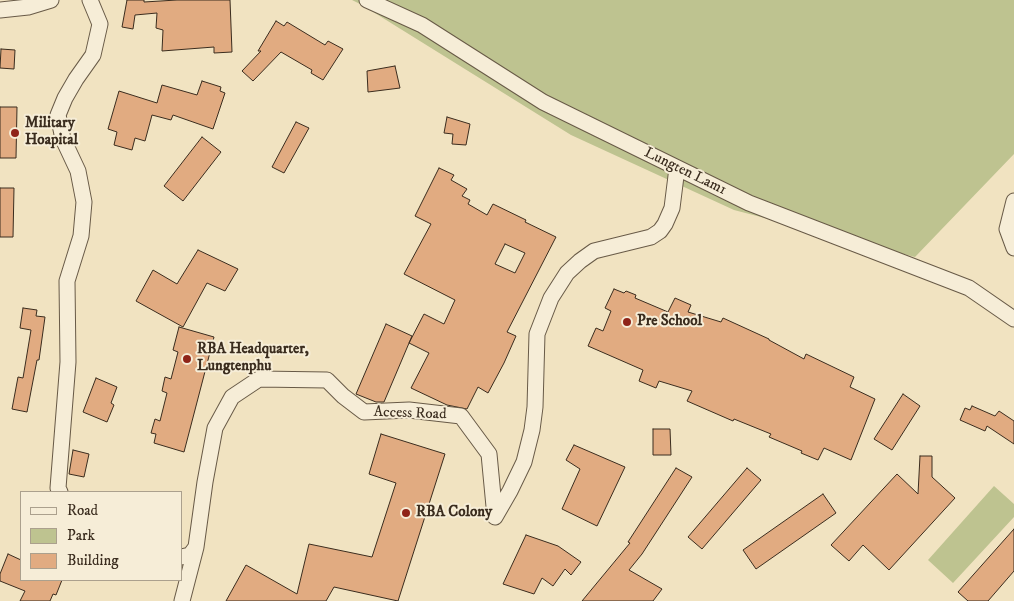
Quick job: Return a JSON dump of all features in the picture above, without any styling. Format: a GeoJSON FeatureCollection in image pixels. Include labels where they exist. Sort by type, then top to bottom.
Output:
{"type":"FeatureCollection","features":[{"type":"Feature","properties":{"kind":"street"},"geometry":{"type":"LineString","coordinates":[[0,10],[28,7],[51,0]]}},
{"type":"Feature","properties":{"kind":"street"},"geometry":{"type":"LineString","coordinates":[[60,491],[58,488],[68,362],[68,281],[81,236],[84,202],[78,170],[63,140],[58,115],[76,79],[93,55],[100,24],[90,0]]}},
{"type":"Feature","properties":{"kind":"street","name":"Lungten Lam1"},"geometry":{"type":"LineString","coordinates":[[367,0],[422,24],[543,102],[749,203],[969,288],[1014,320]]}},
{"type":"Feature","properties":{"kind":"street","name":"Access Road"},"geometry":{"type":"LineString","coordinates":[[182,601],[196,547],[215,428],[232,397],[259,379],[327,380],[343,396],[364,412],[409,410],[461,416],[489,454],[495,517],[524,462],[532,430],[537,334],[551,298],[567,273],[594,251],[651,237],[660,230],[665,224],[672,208],[678,168]]}},
{"type":"Feature","properties":{"kind":"street"},"geometry":{"type":"LineString","coordinates":[[1014,201],[1007,229],[1014,248]]}},
{"type":"Feature","properties":{"kind":"street"},"geometry":{"type":"LineString","coordinates":[[182,557],[190,555],[196,547]]}},
{"type":"Feature","properties":{"kind":"green space"},"geometry":{"type":"Polygon","coordinates":[[[352,0],[1014,0],[1014,154],[915,257],[734,210],[571,135],[352,0]]]}},
{"type":"Feature","properties":{"kind":"green space"},"geometry":{"type":"Polygon","coordinates":[[[994,486],[1014,504],[1014,517],[953,583],[928,560],[994,486]]]}},
{"type":"Feature","properties":{"kind":"building"},"geometry":{"type":"Polygon","coordinates":[[[127,0],[144,0],[144,2],[230,0],[232,52],[214,53],[214,47],[162,51],[163,30],[156,28],[157,13],[135,15],[133,29],[122,27],[127,0]]]}},
{"type":"Feature","properties":{"kind":"building"},"geometry":{"type":"Polygon","coordinates":[[[276,21],[284,26],[287,22],[325,45],[328,41],[343,49],[323,80],[311,73],[312,70],[281,52],[253,81],[242,71],[261,51],[258,51],[276,21]]]}},
{"type":"Feature","properties":{"kind":"building"},"geometry":{"type":"Polygon","coordinates":[[[1,49],[15,50],[14,69],[0,68],[1,49]]]}},
{"type":"Feature","properties":{"kind":"building"},"geometry":{"type":"Polygon","coordinates":[[[395,66],[400,88],[368,92],[367,71],[395,66]]]}},
{"type":"Feature","properties":{"kind":"building"},"geometry":{"type":"Polygon","coordinates":[[[202,81],[221,87],[220,91],[225,93],[213,129],[173,115],[171,120],[152,115],[145,141],[135,138],[132,150],[114,145],[117,132],[108,129],[119,91],[157,103],[162,85],[197,95],[202,81]]]}},
{"type":"Feature","properties":{"kind":"building","name":"Military Hoapital"},"geometry":{"type":"Polygon","coordinates":[[[0,107],[17,107],[16,158],[0,158],[0,107]]]}},
{"type":"Feature","properties":{"kind":"building"},"geometry":{"type":"Polygon","coordinates":[[[447,117],[470,124],[466,145],[452,144],[453,134],[444,133],[447,117]]]}},
{"type":"Feature","properties":{"kind":"building"},"geometry":{"type":"Polygon","coordinates":[[[296,122],[309,128],[284,173],[272,167],[296,122]]]}},
{"type":"Feature","properties":{"kind":"building"},"geometry":{"type":"Polygon","coordinates":[[[202,137],[221,152],[183,201],[164,186],[202,137]]]}},
{"type":"Feature","properties":{"kind":"building"},"geometry":{"type":"Polygon","coordinates":[[[439,168],[454,175],[451,180],[467,189],[462,196],[470,200],[468,204],[487,215],[493,204],[556,237],[507,332],[516,336],[504,363],[488,393],[478,387],[467,409],[447,405],[411,388],[429,353],[409,343],[424,314],[444,324],[455,300],[404,274],[431,224],[415,216],[439,168]],[[505,244],[495,264],[515,273],[525,253],[505,244]]]}},
{"type":"Feature","properties":{"kind":"building"},"geometry":{"type":"Polygon","coordinates":[[[0,188],[14,188],[13,237],[0,237],[0,188]]]}},
{"type":"Feature","properties":{"kind":"building"},"geometry":{"type":"Polygon","coordinates":[[[198,250],[238,269],[225,291],[207,283],[183,327],[136,301],[153,270],[177,284],[198,250]]]}},
{"type":"Feature","properties":{"kind":"building"},"geometry":{"type":"Polygon","coordinates":[[[614,289],[636,295],[635,298],[668,312],[675,298],[691,305],[688,312],[721,322],[723,318],[769,339],[804,359],[806,354],[854,377],[850,387],[875,399],[851,460],[824,448],[818,460],[801,453],[802,451],[769,437],[771,434],[734,419],[733,421],[687,401],[692,391],[659,381],[656,388],[639,381],[643,370],[588,346],[596,328],[603,331],[611,311],[605,308],[614,289]]]}},
{"type":"Feature","properties":{"kind":"building"},"geometry":{"type":"Polygon","coordinates":[[[23,308],[37,310],[36,316],[45,317],[39,360],[37,360],[27,412],[12,409],[18,377],[23,378],[31,330],[20,328],[23,308]]]}},
{"type":"Feature","properties":{"kind":"building"},"geometry":{"type":"Polygon","coordinates":[[[386,324],[412,336],[384,402],[376,402],[356,394],[386,324]]]}},
{"type":"Feature","properties":{"kind":"building"},"geometry":{"type":"Polygon","coordinates":[[[179,327],[214,337],[184,452],[154,443],[156,434],[151,433],[155,419],[160,421],[167,393],[162,391],[165,377],[171,379],[178,352],[173,350],[179,327]]]}},
{"type":"Feature","properties":{"kind":"building"},"geometry":{"type":"Polygon","coordinates":[[[96,378],[117,387],[111,403],[114,405],[107,422],[83,412],[96,378]]]}},
{"type":"Feature","properties":{"kind":"building"},"geometry":{"type":"Polygon","coordinates":[[[903,394],[920,406],[892,450],[874,439],[903,394]]]}},
{"type":"Feature","properties":{"kind":"building"},"geometry":{"type":"Polygon","coordinates":[[[972,406],[995,416],[999,411],[1014,421],[1014,444],[987,426],[985,431],[960,420],[965,408],[970,410],[972,406]]]}},
{"type":"Feature","properties":{"kind":"building"},"geometry":{"type":"Polygon","coordinates":[[[653,429],[670,429],[671,455],[653,455],[653,429]]]}},
{"type":"Feature","properties":{"kind":"building","name":"RBA Colony"},"geometry":{"type":"Polygon","coordinates":[[[381,434],[445,454],[398,601],[334,587],[326,601],[226,601],[246,565],[297,594],[309,544],[372,557],[396,483],[369,474],[381,434]]]}},
{"type":"Feature","properties":{"kind":"building"},"geometry":{"type":"Polygon","coordinates":[[[574,445],[625,467],[597,526],[562,509],[580,469],[566,460],[574,445]]]}},
{"type":"Feature","properties":{"kind":"building"},"geometry":{"type":"Polygon","coordinates":[[[73,450],[89,454],[84,477],[69,474],[73,450]]]}},
{"type":"Feature","properties":{"kind":"building"},"geometry":{"type":"Polygon","coordinates":[[[920,456],[932,456],[932,477],[955,498],[889,570],[863,545],[849,561],[831,545],[897,474],[918,494],[920,456]]]}},
{"type":"Feature","properties":{"kind":"building"},"geometry":{"type":"Polygon","coordinates":[[[676,468],[692,477],[642,554],[629,570],[662,589],[653,601],[582,601],[630,543],[628,542],[676,468]]]}},
{"type":"Feature","properties":{"kind":"building"},"geometry":{"type":"Polygon","coordinates":[[[747,468],[761,480],[702,549],[688,537],[747,468]]]}},
{"type":"Feature","properties":{"kind":"building"},"geometry":{"type":"Polygon","coordinates":[[[823,494],[836,513],[756,569],[743,550],[823,494]]]}},
{"type":"Feature","properties":{"kind":"building"},"geometry":{"type":"Polygon","coordinates":[[[1014,529],[1014,571],[988,601],[968,601],[958,592],[1014,529]]]}},
{"type":"Feature","properties":{"kind":"building"},"geometry":{"type":"Polygon","coordinates":[[[526,535],[558,546],[581,562],[571,575],[565,569],[553,586],[542,578],[534,594],[503,584],[526,535]]]}},
{"type":"Feature","properties":{"kind":"building"},"geometry":{"type":"Polygon","coordinates":[[[8,554],[20,560],[20,581],[62,581],[56,595],[53,594],[50,601],[20,601],[25,591],[0,581],[0,574],[8,554]]]}},
{"type":"Feature","properties":{"kind":"place","name":"Military Hoapital"},"geometry":{"type":"Point","coordinates":[15,133]}},
{"type":"Feature","properties":{"kind":"place","name":"Pre School"},"geometry":{"type":"Point","coordinates":[627,322]}},
{"type":"Feature","properties":{"kind":"place","name":"RBA Headquarter, Lungtenphu"},"geometry":{"type":"Point","coordinates":[187,359]}},
{"type":"Feature","properties":{"kind":"place","name":"RBA Colony"},"geometry":{"type":"Point","coordinates":[406,513]}}]}
